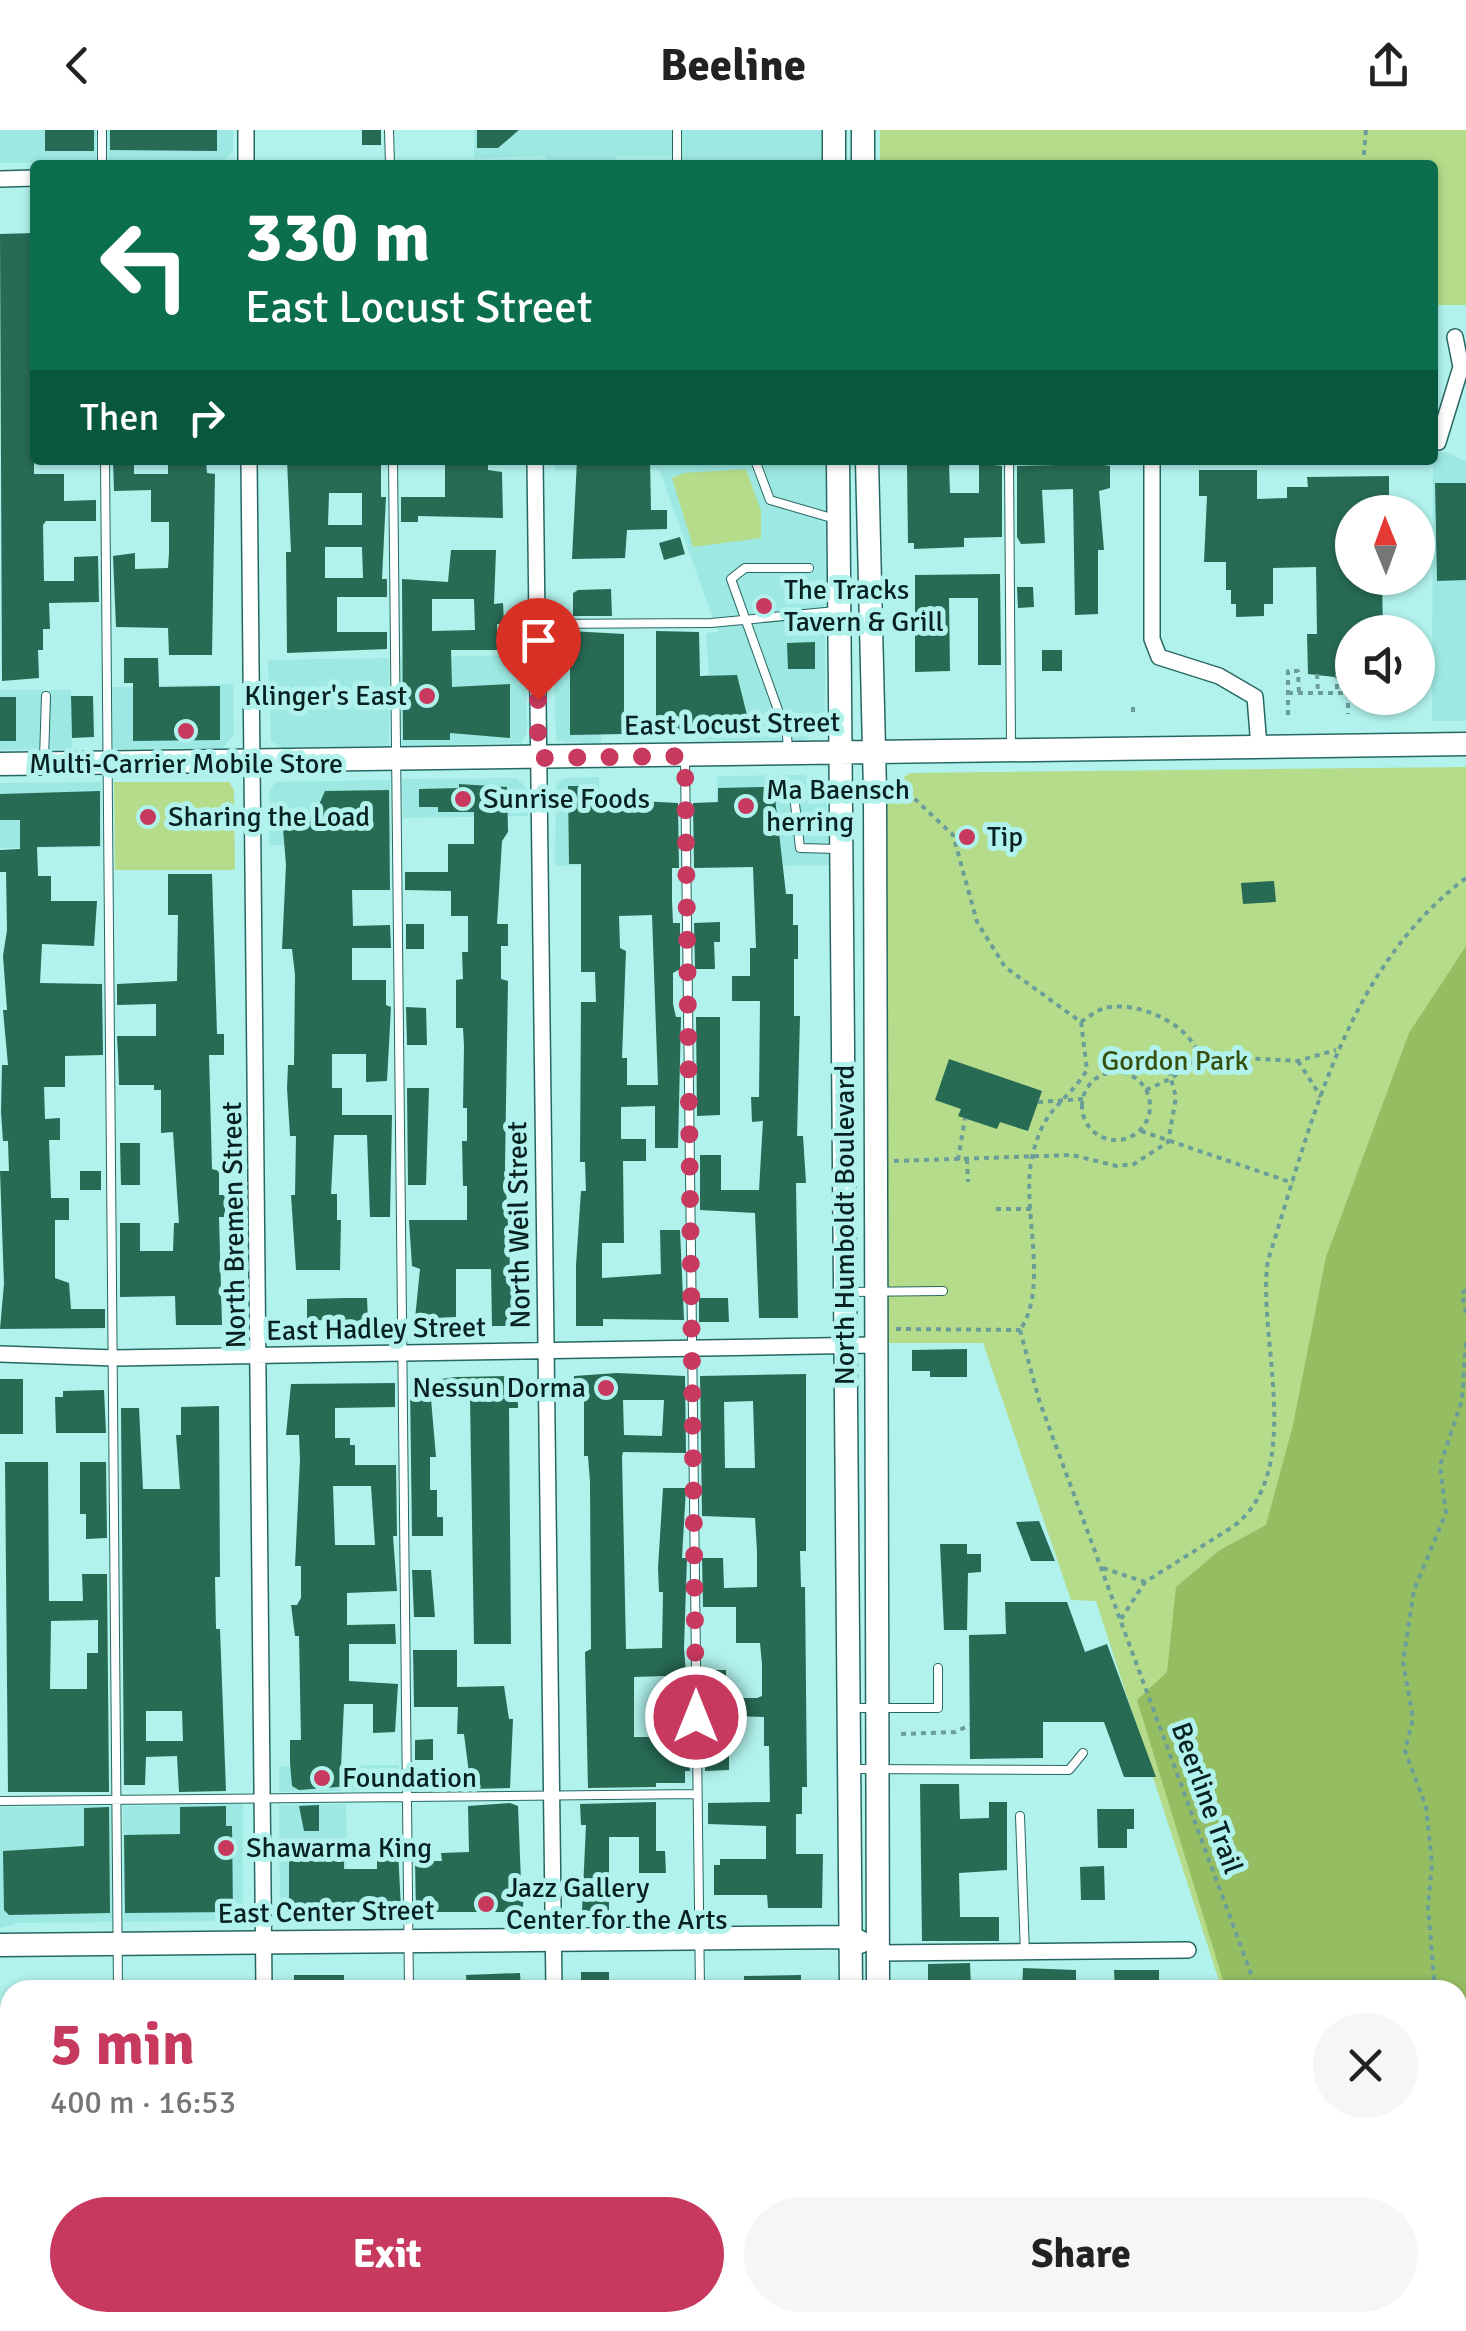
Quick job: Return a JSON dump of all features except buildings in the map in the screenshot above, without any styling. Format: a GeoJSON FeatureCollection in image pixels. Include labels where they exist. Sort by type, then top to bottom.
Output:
{"type":"FeatureCollection","features":[{"type":"Feature","properties":{"kind":"main road"},"geometry":{"type":"LineString","coordinates":[[834,130],[834,160]]}},
{"type":"Feature","properties":{"kind":"main road"},"geometry":{"type":"LineString","coordinates":[[863,130],[863,160]]}},
{"type":"Feature","properties":{"kind":"main road"},"geometry":{"type":"LineString","coordinates":[[838,465],[848,1292],[851,1980]]}},
{"type":"Feature","properties":{"kind":"main road","name":"North Humboldt Boulevard"},"geometry":{"type":"LineString","coordinates":[[867,465],[874,751],[878,1980]]}},
{"type":"Feature","properties":{"kind":"main road","name":"East Locust Street"},"geometry":{"type":"LineString","coordinates":[[0,764],[1466,744]]}},
{"type":"Feature","properties":{"kind":"main road"},"geometry":{"type":"LineString","coordinates":[[850,1937],[878,1953]]}},
{"type":"Feature","properties":{"kind":"main road","name":"East Center Street"},"geometry":{"type":"LineString","coordinates":[[0,1945],[850,1937]]}},
{"type":"Feature","properties":{"kind":"street"},"geometry":{"type":"LineString","coordinates":[[246,130],[246,160]]}},
{"type":"Feature","properties":{"kind":"street"},"geometry":{"type":"LineString","coordinates":[[0,179],[30,178]]}},
{"type":"Feature","properties":{"kind":"street"},"geometry":{"type":"LineString","coordinates":[[1438,434],[1462,367],[1455,337]]}},
{"type":"Feature","properties":{"kind":"street","name":"North Bremen Street"},"geometry":{"type":"LineString","coordinates":[[249,465],[264,1980]]}},
{"type":"Feature","properties":{"kind":"street","name":"North Weil Street"},"geometry":{"type":"LineString","coordinates":[[534,465],[554,1980]]}},
{"type":"Feature","properties":{"kind":"street"},"geometry":{"type":"LineString","coordinates":[[1152,465],[1152,639],[1159,657],[1219,676],[1255,697],[1259,746]]}},
{"type":"Feature","properties":{"kind":"street","name":"East Hadley Street"},"geometry":{"type":"LineString","coordinates":[[0,1354],[115,1358],[874,1345]]}},
{"type":"Feature","properties":{"kind":"street"},"geometry":{"type":"LineString","coordinates":[[878,1953],[1188,1950]]}},
{"type":"Feature","properties":{"kind":"lane"},"geometry":{"type":"LineString","coordinates":[[102,130],[102,160]]}},
{"type":"Feature","properties":{"kind":"lane"},"geometry":{"type":"LineString","coordinates":[[389,130],[390,160]]}},
{"type":"Feature","properties":{"kind":"lane"},"geometry":{"type":"LineString","coordinates":[[677,130],[677,160]]}},
{"type":"Feature","properties":{"kind":"lane"},"geometry":{"type":"LineString","coordinates":[[104,465],[118,1980]]}},
{"type":"Feature","properties":{"kind":"lane"},"geometry":{"type":"LineString","coordinates":[[393,465],[409,1980]]}},
{"type":"Feature","properties":{"kind":"lane"},"geometry":{"type":"LineString","coordinates":[[757,465],[770,500],[838,520]]}},
{"type":"Feature","properties":{"kind":"lane"},"geometry":{"type":"LineString","coordinates":[[1009,465],[1011,748]]}},
{"type":"Feature","properties":{"kind":"lane"},"geometry":{"type":"LineString","coordinates":[[788,753],[787,735],[731,589],[737,571],[809,568]]}},
{"type":"Feature","properties":{"kind":"lane"},"geometry":{"type":"LineString","coordinates":[[536,624],[711,623],[842,610]]}},
{"type":"Feature","properties":{"kind":"lane"},"geometry":{"type":"LineString","coordinates":[[44,763],[46,696]]}},
{"type":"Feature","properties":{"kind":"lane"},"geometry":{"type":"LineString","coordinates":[[685,756],[700,1980]]}},
{"type":"Feature","properties":{"kind":"lane"},"geometry":{"type":"LineString","coordinates":[[794,795],[800,848],[841,848]]}},
{"type":"Feature","properties":{"kind":"lane"},"geometry":{"type":"LineString","coordinates":[[848,1292],[942,1291]]}},
{"type":"Feature","properties":{"kind":"lane"},"geometry":{"type":"LineString","coordinates":[[848,1708],[938,1708],[938,1668]]}},
{"type":"Feature","properties":{"kind":"lane"},"geometry":{"type":"LineString","coordinates":[[849,1769],[1069,1770],[1083,1752]]}},
{"type":"Feature","properties":{"kind":"lane"},"geometry":{"type":"LineString","coordinates":[[0,1801],[697,1794]]}},
{"type":"Feature","properties":{"kind":"lane"},"geometry":{"type":"LineString","coordinates":[[1020,1816],[1025,1954]]}},
{"type":"Feature","properties":{"kind":"path"},"geometry":{"type":"LineString","coordinates":[[1364,160],[1366,130]]}},
{"type":"Feature","properties":{"kind":"path"},"geometry":{"type":"LineString","coordinates":[[1288,715],[1288,671],[1298,671],[1298,693]]}},
{"type":"Feature","properties":{"kind":"path"},"geometry":{"type":"LineString","coordinates":[[1318,674],[1318,693]]}},
{"type":"Feature","properties":{"kind":"path"},"geometry":{"type":"LineString","coordinates":[[1288,693],[1335,693]]}},
{"type":"Feature","properties":{"kind":"path"},"geometry":{"type":"LineString","coordinates":[[1133,712],[1134,703]]}},
{"type":"Feature","properties":{"kind":"path"},"geometry":{"type":"LineString","coordinates":[[900,784],[953,835],[963,857],[977,922],[1005,967],[1081,1022],[1087,1070],[1094,1080]]}},
{"type":"Feature","properties":{"kind":"path"},"geometry":{"type":"LineString","coordinates":[[1121,1619],[1130,1598],[1146,1582],[1247,1516],[1260,1487],[1273,1428],[1275,1371],[1265,1280],[1336,1050],[1398,946],[1442,896],[1466,878]]}},
{"type":"Feature","properties":{"kind":"path"},"geometry":{"type":"LineString","coordinates":[[1081,1022],[1108,1007],[1143,1010],[1170,1022],[1199,1056]]}},
{"type":"Feature","properties":{"kind":"path"},"geometry":{"type":"LineString","coordinates":[[1146,1090],[1199,1056],[1298,1061],[1336,1050]]}},
{"type":"Feature","properties":{"kind":"path"},"geometry":{"type":"LineString","coordinates":[[1127,1074],[1134,1054]]}},
{"type":"Feature","properties":{"kind":"path"},"geometry":{"type":"LineString","coordinates":[[1298,1061],[1321,1097]]}},
{"type":"Feature","properties":{"kind":"path"},"geometry":{"type":"LineString","coordinates":[[896,1329],[1020,1330],[1031,1308],[1032,1157],[1046,1114],[1087,1070]]}},
{"type":"Feature","properties":{"kind":"path"},"geometry":{"type":"LineString","coordinates":[[1116,1072],[1127,1074],[1146,1090],[1150,1108],[1139,1130],[1124,1139],[1103,1137],[1086,1122],[1083,1099],[1094,1080],[1116,1072]]}},
{"type":"Feature","properties":{"kind":"path"},"geometry":{"type":"LineString","coordinates":[[894,1161],[1072,1154],[1116,1166],[1134,1164],[1168,1142],[1175,1111],[1170,1075]]}},
{"type":"Feature","properties":{"kind":"path"},"geometry":{"type":"LineString","coordinates":[[1038,1102],[1083,1099]]}},
{"type":"Feature","properties":{"kind":"path"},"geometry":{"type":"LineString","coordinates":[[958,1160],[965,1118]]}},
{"type":"Feature","properties":{"kind":"path"},"geometry":{"type":"LineString","coordinates":[[1139,1130],[1293,1183]]}},
{"type":"Feature","properties":{"kind":"path"},"geometry":{"type":"LineString","coordinates":[[967,1159],[968,1182]]}},
{"type":"Feature","properties":{"kind":"path"},"geometry":{"type":"LineString","coordinates":[[996,1210],[1031,1209]]}},
{"type":"Feature","properties":{"kind":"path"},"geometry":{"type":"LineString","coordinates":[[1466,1290],[1466,1314]]}},
{"type":"Feature","properties":{"kind":"path","name":"Beerline Trail"},"geometry":{"type":"LineString","coordinates":[[1020,1330],[1039,1400],[1253,1980]]}},
{"type":"Feature","properties":{"kind":"path"},"geometry":{"type":"LineString","coordinates":[[1434,1980],[1428,1906],[1432,1864],[1426,1807],[1406,1751],[1414,1718],[1402,1662],[1412,1626],[1414,1590],[1446,1513],[1440,1466],[1462,1400],[1466,1342]]}},
{"type":"Feature","properties":{"kind":"path"},"geometry":{"type":"LineString","coordinates":[[1100,1567],[1146,1582]]}},
{"type":"Feature","properties":{"kind":"path"},"geometry":{"type":"LineString","coordinates":[[900,1734],[955,1732],[970,1725]]}},
{"type":"Feature","properties":{"kind":"shaded area"},"geometry":{"type":"Polygon","coordinates":[[[0,130],[96,130],[96,160],[0,163],[0,130]]]}},
{"type":"Feature","properties":{"kind":"shaded area"},"geometry":{"type":"Polygon","coordinates":[[[108,130],[233,130],[233,151],[224,160],[109,160],[108,130]]]}},
{"type":"Feature","properties":{"kind":"shaded area"},"geometry":{"type":"Polygon","coordinates":[[[474,130],[673,130],[673,156],[616,156],[616,160],[474,158],[474,130]]]}},
{"type":"Feature","properties":{"kind":"shaded area"},"geometry":{"type":"Polygon","coordinates":[[[682,130],[823,130],[824,160],[682,160],[682,130]]]}},
{"type":"Feature","properties":{"kind":"shaded area"},"geometry":{"type":"Polygon","coordinates":[[[1438,452],[1447,452],[1466,462],[1466,721],[1432,721],[1433,465],[1438,465],[1438,452]]]}},
{"type":"Feature","properties":{"kind":"shaded area"},"geometry":{"type":"Polygon","coordinates":[[[554,465],[826,465],[825,719],[820,733],[804,740],[701,740],[702,676],[709,675],[706,633],[718,632],[659,469],[555,470],[554,465]]]}},
{"type":"Feature","properties":{"kind":"shaded area"},"geometry":{"type":"Polygon","coordinates":[[[553,652],[600,652],[601,744],[556,741],[553,652]]]}},
{"type":"Feature","properties":{"kind":"shaded area"},"geometry":{"type":"Polygon","coordinates":[[[526,655],[527,733],[521,743],[402,746],[400,657],[526,655]]]}},
{"type":"Feature","properties":{"kind":"shaded area"},"geometry":{"type":"Polygon","coordinates":[[[389,658],[389,746],[281,748],[271,741],[268,660],[389,658]]]}},
{"type":"Feature","properties":{"kind":"shaded area"},"geometry":{"type":"Polygon","coordinates":[[[233,684],[234,734],[223,748],[113,749],[112,687],[233,684]]]}},
{"type":"Feature","properties":{"kind":"shaded area"},"geometry":{"type":"Polygon","coordinates":[[[0,690],[71,690],[72,749],[0,750],[0,690]]]}},
{"type":"Feature","properties":{"kind":"shaded area"},"geometry":{"type":"Polygon","coordinates":[[[802,775],[818,779],[825,792],[831,865],[716,867],[717,776],[802,775]]]}},
{"type":"Feature","properties":{"kind":"shaded area"},"geometry":{"type":"Polygon","coordinates":[[[599,777],[600,866],[555,866],[556,785],[564,778],[599,777]]]}},
{"type":"Feature","properties":{"kind":"shaded area"},"geometry":{"type":"Polygon","coordinates":[[[517,778],[528,790],[528,816],[403,818],[402,779],[517,778]]]}},
{"type":"Feature","properties":{"kind":"shaded area"},"geometry":{"type":"Polygon","coordinates":[[[390,780],[391,844],[269,845],[269,793],[275,782],[390,780]]]}},
{"type":"Feature","properties":{"kind":"shaded area"},"geometry":{"type":"Polygon","coordinates":[[[101,782],[102,847],[0,848],[0,783],[101,782]]]}},
{"type":"Feature","properties":{"kind":"shaded area"},"geometry":{"type":"Polygon","coordinates":[[[399,1765],[399,1790],[279,1792],[279,1766],[399,1765]]]}},
{"type":"Feature","properties":{"kind":"shaded area"},"geometry":{"type":"Polygon","coordinates":[[[243,1804],[243,1915],[234,1921],[124,1922],[123,1806],[243,1804]]]}},
{"type":"Feature","properties":{"kind":"shaded area"},"geometry":{"type":"Polygon","coordinates":[[[346,1804],[347,1920],[291,1921],[280,1908],[279,1805],[346,1804]]]}},
{"type":"Feature","properties":{"kind":"shaded area"},"geometry":{"type":"Polygon","coordinates":[[[112,1806],[112,1922],[18,1923],[0,1928],[0,1807],[112,1806]]]}},
{"type":"Feature","properties":{"kind":"green space"},"geometry":{"type":"Polygon","coordinates":[[[880,130],[1466,130],[1466,305],[1438,305],[1438,160],[880,160],[880,130]]]}},
{"type":"Feature","properties":{"kind":"green space"},"geometry":{"type":"Polygon","coordinates":[[[746,469],[761,511],[761,538],[693,547],[672,478],[684,473],[746,469]]]}},
{"type":"Feature","properties":{"kind":"green space","name":"Gordon Park"},"geometry":{"type":"Polygon","coordinates":[[[1466,767],[1466,1980],[1219,1980],[1096,1601],[1071,1600],[983,1343],[882,1343],[886,795],[891,785],[910,773],[1466,767]]]}},
{"type":"Feature","properties":{"kind":"green space"},"geometry":{"type":"Polygon","coordinates":[[[114,782],[229,782],[234,790],[235,870],[115,870],[114,782]]]}},
{"type":"Feature","properties":{"kind":"green space"},"geometry":{"type":"Polygon","coordinates":[[[1466,946],[1466,1980],[1223,1980],[1137,1700],[1167,1672],[1176,1587],[1220,1550],[1266,1525],[1293,1425],[1326,1257],[1409,1033],[1466,946]]]}},
{"type":"Feature","properties":{"kind":"place","name":"The Tracks Tavern & Grill"},"geometry":{"type":"Point","coordinates":[764,606]}},
{"type":"Feature","properties":{"kind":"place","name":"Klinger's East"},"geometry":{"type":"Point","coordinates":[427,696]}},
{"type":"Feature","properties":{"kind":"place","name":"Multi-Carrier Mobile Store"},"geometry":{"type":"Point","coordinates":[186,731]}},
{"type":"Feature","properties":{"kind":"place","name":"Sunrise Foods"},"geometry":{"type":"Point","coordinates":[463,799]}},
{"type":"Feature","properties":{"kind":"place","name":"Ma Baensch herring"},"geometry":{"type":"Point","coordinates":[746,806]}},
{"type":"Feature","properties":{"kind":"place","name":"Sharing the Load"},"geometry":{"type":"Point","coordinates":[148,817]}},
{"type":"Feature","properties":{"kind":"place","name":"Tip"},"geometry":{"type":"Point","coordinates":[967,837]}},
{"type":"Feature","properties":{"kind":"place","name":"Nessun Dorma"},"geometry":{"type":"Point","coordinates":[606,1388]}},
{"type":"Feature","properties":{"kind":"place","name":"Foundation"},"geometry":{"type":"Point","coordinates":[322,1778]}},
{"type":"Feature","properties":{"kind":"place","name":"Shawarma King"},"geometry":{"type":"Point","coordinates":[226,1848]}},
{"type":"Feature","properties":{"kind":"place","name":"Jazz Gallery Center for the Arts"},"geometry":{"type":"Point","coordinates":[486,1904]}},
{"type":"Feature","properties":{"kind":"route"},"geometry":{"type":"LineString","coordinates":[[538,700],[538,758],[685,756],[696,1717]]}}]}
